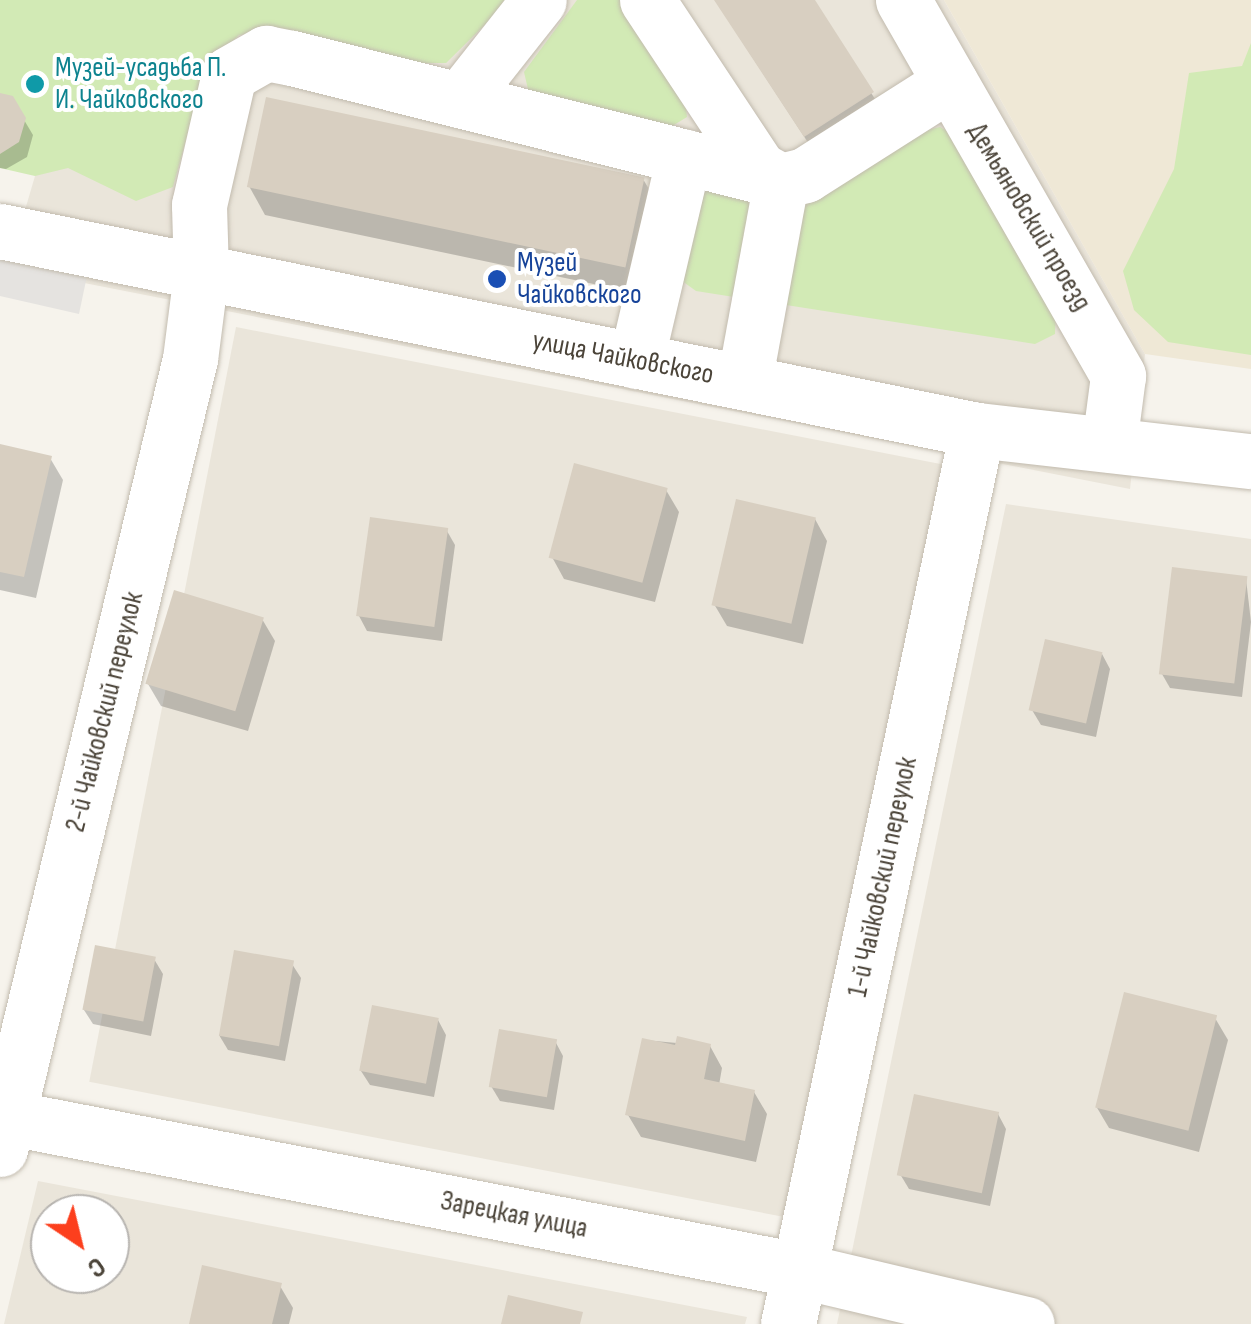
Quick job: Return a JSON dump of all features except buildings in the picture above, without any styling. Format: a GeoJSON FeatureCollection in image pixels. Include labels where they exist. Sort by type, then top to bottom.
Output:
{"type":"FeatureCollection","features":[{"type":"Feature","properties":{"kind":"street"},"geometry":{"type":"LineString","coordinates":[[460,100],[539,0]]}},
{"type":"Feature","properties":{"kind":"street"},"geometry":{"type":"LineString","coordinates":[[647,0],[759,169],[781,181],[805,174],[950,83]]}},
{"type":"Feature","properties":{"kind":"street","name":"Демьяновский проезд"},"geometry":{"type":"LineString","coordinates":[[903,0],[1118,376],[1109,444]]}},
{"type":"Feature","properties":{"kind":"street","name":"2-й Чайковский переулок"},"geometry":{"type":"LineString","coordinates":[[2,1127],[190,359],[201,274],[199,205],[229,74],[246,59],[266,54],[292,58],[781,181]]}},
{"type":"Feature","properties":{"kind":"street"},"geometry":{"type":"LineString","coordinates":[[636,361],[684,156]]}},
{"type":"Feature","properties":{"kind":"street"},"geometry":{"type":"LineString","coordinates":[[744,382],[781,181]]}},
{"type":"Feature","properties":{"kind":"street","name":"улица Чайковского"},"geometry":{"type":"LineString","coordinates":[[0,230],[977,430],[1251,462]]}},
{"type":"Feature","properties":{"kind":"street","name":"1-й Чайковский переулок"},"geometry":{"type":"LineString","coordinates":[[788,1324],[977,430]]}},
{"type":"Feature","properties":{"kind":"street","name":"Зарецкая улица"},"geometry":{"type":"LineString","coordinates":[[2,1127],[798,1270],[1026,1324]]}},
{"type":"Feature","properties":{"kind":"shaded area"},"geometry":{"type":"Polygon","coordinates":[[[103,0],[944,0],[1145,354],[1130,489],[8,268],[35,176],[103,0]]]}},
{"type":"Feature","properties":{"kind":"shaded area"},"geometry":{"type":"Polygon","coordinates":[[[944,0],[1251,0],[1251,369],[1145,354],[944,0]]]}},
{"type":"Feature","properties":{"kind":"shaded area"},"geometry":{"type":"Polygon","coordinates":[[[0,231],[92,252],[79,314],[0,296],[0,231]]]}},
{"type":"Feature","properties":{"kind":"shaded area"},"geometry":{"type":"Polygon","coordinates":[[[236,327],[942,464],[795,1219],[89,1082],[236,327]]]}},
{"type":"Feature","properties":{"kind":"shaded area"},"geometry":{"type":"Polygon","coordinates":[[[1006,504],[1251,539],[1251,1324],[837,1324],[1006,504]]]}},
{"type":"Feature","properties":{"kind":"shaded area"},"geometry":{"type":"Polygon","coordinates":[[[38,1181],[106,1194],[35,1194],[38,1181]]]}},
{"type":"Feature","properties":{"kind":"shaded area"},"geometry":{"type":"Polygon","coordinates":[[[130,1199],[747,1317],[745,1324],[4,1324],[30,1215],[30,1294],[130,1294],[130,1199]]]}},
{"type":"Feature","properties":{"kind":"green space"},"geometry":{"type":"Polygon","coordinates":[[[0,0],[510,0],[446,63],[396,63],[275,30],[239,35],[206,67],[173,187],[136,201],[68,168],[35,176],[0,168],[0,0]]]}},
{"type":"Feature","properties":{"kind":"green space"},"geometry":{"type":"Polygon","coordinates":[[[577,0],[625,0],[684,93],[687,117],[664,131],[530,98],[524,72],[577,0]]]}},
{"type":"Feature","properties":{"kind":"green space"},"geometry":{"type":"Polygon","coordinates":[[[1251,43],[1251,355],[1168,342],[1134,310],[1123,271],[1174,169],[1189,73],[1242,66],[1251,43]]]}},
{"type":"Feature","properties":{"kind":"green space"},"geometry":{"type":"Polygon","coordinates":[[[940,127],[960,139],[1056,307],[1055,334],[1035,344],[696,291],[678,278],[694,194],[707,182],[940,127]]]}},
{"type":"Feature","properties":{"kind":"place","name":"Музей-усадьба П. И. Чайковского"},"geometry":{"type":"Point","coordinates":[35,84]}},
{"type":"Feature","properties":{"kind":"place","name":"Музей Чайковского"},"geometry":{"type":"Point","coordinates":[497,279]}}]}
